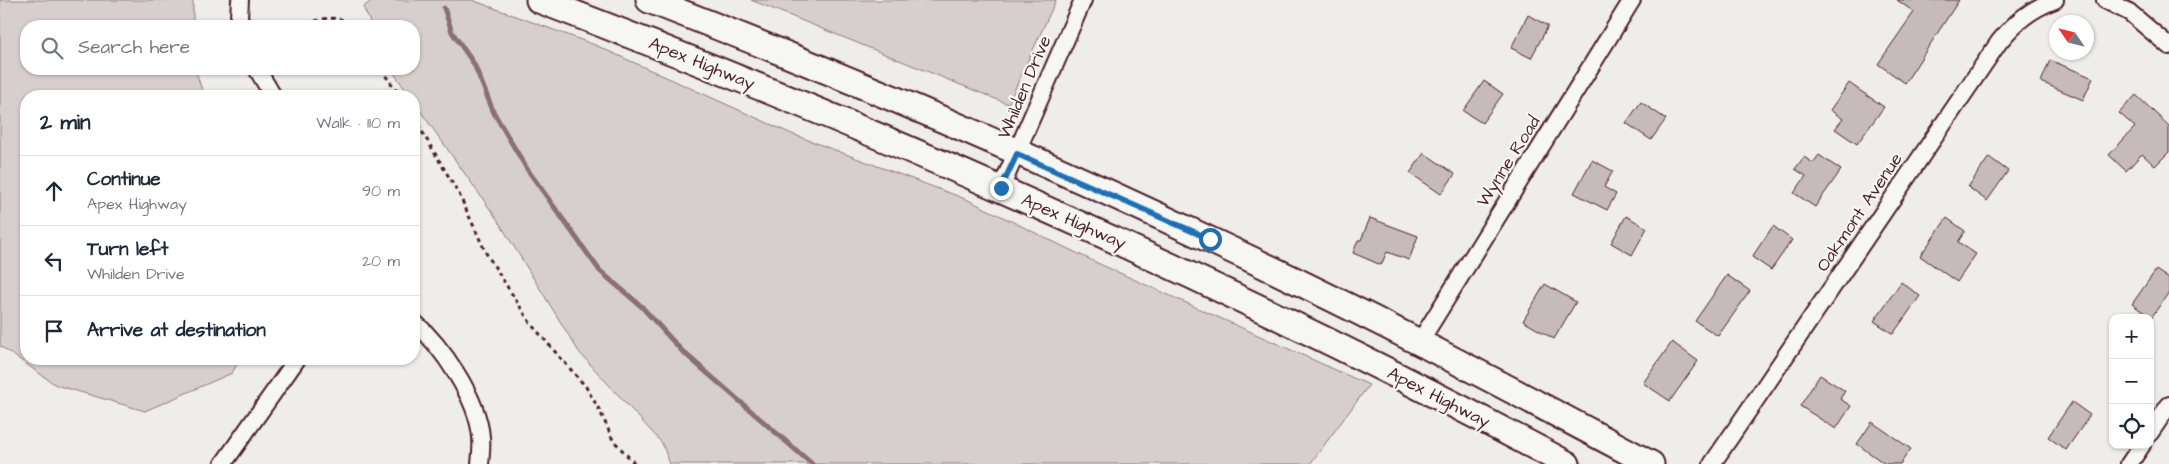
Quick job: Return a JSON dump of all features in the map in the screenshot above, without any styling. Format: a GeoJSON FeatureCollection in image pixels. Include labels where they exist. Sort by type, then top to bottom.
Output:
{"type":"FeatureCollection","features":[{"type":"Feature","properties":{"kind":"main road","name":"Apex Highway"},"geometry":{"type":"LineString","coordinates":[[539,0],[670,49],[1001,188],[1276,314],[1567,464]]}},
{"type":"Feature","properties":{"kind":"main road"},"geometry":{"type":"LineString","coordinates":[[649,0],[835,75],[1210,239],[1419,343],[1651,464]]}},
{"type":"Feature","properties":{"kind":"street"},"geometry":{"type":"LineString","coordinates":[[240,0],[240,20]]}},
{"type":"Feature","properties":{"kind":"street","name":"Whilden Drive"},"geometry":{"type":"LineString","coordinates":[[1001,188],[1083,0]]}},
{"type":"Feature","properties":{"kind":"street","name":"Wynne Road"},"geometry":{"type":"LineString","coordinates":[[1419,343],[1632,0]]}},
{"type":"Feature","properties":{"kind":"street","name":"Oakmont Avenue"},"geometry":{"type":"LineString","coordinates":[[1712,464],[1999,42],[2019,19],[2036,8],[2055,0]]}},
{"type":"Feature","properties":{"kind":"street"},"geometry":{"type":"LineString","coordinates":[[2105,0],[2130,12],[2169,46]]}},
{"type":"Feature","properties":{"kind":"street"},"geometry":{"type":"LineString","coordinates":[[261,75],[269,90]]}},
{"type":"Feature","properties":{"kind":"street"},"geometry":{"type":"LineString","coordinates":[[420,327],[428,334],[452,367],[474,406],[481,436],[480,464]]}},
{"type":"Feature","properties":{"kind":"street"},"geometry":{"type":"LineString","coordinates":[[224,464],[293,365]]}},
{"type":"Feature","properties":{"kind":"street"},"geometry":{"type":"LineString","coordinates":[[2154,427],[2169,405]]}},
{"type":"Feature","properties":{"kind":"street"},"geometry":{"type":"LineString","coordinates":[[2129,464],[2139,449]]}},
{"type":"Feature","properties":{"kind":"path"},"geometry":{"type":"LineString","coordinates":[[315,20],[320,18],[346,20]]}},
{"type":"Feature","properties":{"kind":"path"},"geometry":{"type":"LineString","coordinates":[[385,75],[396,90]]}},
{"type":"Feature","properties":{"kind":"path"},"geometry":{"type":"LineString","coordinates":[[420,128],[459,194],[486,253],[531,324],[586,387],[600,411],[613,440],[635,464]]}},
{"type":"Feature","properties":{"kind":"shaded area"},"geometry":{"type":"Polygon","coordinates":[[[0,0],[193,0],[193,20],[20,20],[20,75],[197,75],[202,90],[20,90],[20,360],[0,346],[0,0]]]}},
{"type":"Feature","properties":{"kind":"shaded area"},"geometry":{"type":"Polygon","coordinates":[[[373,0],[472,0],[595,45],[792,134],[968,200],[1095,262],[1369,385],[1310,464],[670,464],[662,443],[579,352],[497,219],[420,110],[420,90],[406,90],[395,75],[420,75],[420,20],[369,20],[363,7],[373,0]]]}},
{"type":"Feature","properties":{"kind":"shaded area"},"geometry":{"type":"Polygon","coordinates":[[[751,0],[1056,0],[1008,104],[751,0]]]}},
{"type":"Feature","properties":{"kind":"shaded area"},"geometry":{"type":"Polygon","coordinates":[[[27,365],[237,365],[232,373],[145,411],[56,385],[27,365]]]}},
{"type":"Feature","properties":{"kind":"building"},"geometry":{"type":"Polygon","coordinates":[[[1897,0],[1959,0],[1905,83],[1878,64],[1914,12],[1897,0]]]}},
{"type":"Feature","properties":{"kind":"building"},"geometry":{"type":"Polygon","coordinates":[[[1528,15],[1548,26],[1531,58],[1511,48],[1528,15]]]}},
{"type":"Feature","properties":{"kind":"building"},"geometry":{"type":"Polygon","coordinates":[[[2050,60],[2093,78],[2083,100],[2041,82],[2050,60]]]}},
{"type":"Feature","properties":{"kind":"building"},"geometry":{"type":"Polygon","coordinates":[[[1484,81],[1503,94],[1482,123],[1463,111],[1484,81]]]}},
{"type":"Feature","properties":{"kind":"building"},"geometry":{"type":"Polygon","coordinates":[[[1849,83],[1884,107],[1857,144],[1835,129],[1843,119],[1830,110],[1849,83]]]}},
{"type":"Feature","properties":{"kind":"building"},"geometry":{"type":"Polygon","coordinates":[[[2136,95],[2169,126],[2169,152],[2155,166],[2142,154],[2126,171],[2109,155],[2135,127],[2119,113],[2136,95]]]}},
{"type":"Feature","properties":{"kind":"building"},"geometry":{"type":"Polygon","coordinates":[[[1641,102],[1666,119],[1651,140],[1626,123],[1641,102]]]}},
{"type":"Feature","properties":{"kind":"building"},"geometry":{"type":"Polygon","coordinates":[[[1424,153],[1455,174],[1441,194],[1410,173],[1424,153]]]}},
{"type":"Feature","properties":{"kind":"building"},"geometry":{"type":"Polygon","coordinates":[[[1819,155],[1841,170],[1815,207],[1794,193],[1806,176],[1795,169],[1804,157],[1813,163],[1819,155]]]}},
{"type":"Feature","properties":{"kind":"building"},"geometry":{"type":"Polygon","coordinates":[[[1989,157],[2008,171],[1987,201],[1968,187],[1989,157]]]}},
{"type":"Feature","properties":{"kind":"building"},"geometry":{"type":"Polygon","coordinates":[[[1592,160],[1613,171],[1604,187],[1616,194],[1607,210],[1574,193],[1592,160]]]}},
{"type":"Feature","properties":{"kind":"building"},"geometry":{"type":"Polygon","coordinates":[[[1626,216],[1647,228],[1632,255],[1611,243],[1626,216]]]}},
{"type":"Feature","properties":{"kind":"building"},"geometry":{"type":"Polygon","coordinates":[[[1370,218],[1418,236],[1409,260],[1387,252],[1381,265],[1353,253],[1358,240],[1361,240],[1370,218]]]}},
{"type":"Feature","properties":{"kind":"building"},"geometry":{"type":"Polygon","coordinates":[[[1947,218],[1965,231],[1958,242],[1976,254],[1957,282],[1920,256],[1947,218]]]}},
{"type":"Feature","properties":{"kind":"building"},"geometry":{"type":"Polygon","coordinates":[[[1773,226],[1792,240],[1771,270],[1752,257],[1773,226]]]}},
{"type":"Feature","properties":{"kind":"building"},"geometry":{"type":"Polygon","coordinates":[[[2156,270],[2169,279],[2169,292],[2154,314],[2146,314],[2132,304],[2156,270]]]}},
{"type":"Feature","properties":{"kind":"building"},"geometry":{"type":"Polygon","coordinates":[[[1727,275],[1750,291],[1718,336],[1695,321],[1727,275]]]}},
{"type":"Feature","properties":{"kind":"building"},"geometry":{"type":"Polygon","coordinates":[[[1901,282],[1920,296],[1893,334],[1874,321],[1901,282]]]}},
{"type":"Feature","properties":{"kind":"building"},"geometry":{"type":"Polygon","coordinates":[[[1545,284],[1576,302],[1554,339],[1523,321],[1545,284]]]}},
{"type":"Feature","properties":{"kind":"building"},"geometry":{"type":"Polygon","coordinates":[[[1672,342],[1698,361],[1670,401],[1643,383],[1672,342]]]}},
{"type":"Feature","properties":{"kind":"building"},"geometry":{"type":"Polygon","coordinates":[[[1820,375],[1845,391],[1840,399],[1851,406],[1836,429],[1800,406],[1820,375]]]}},
{"type":"Feature","properties":{"kind":"building"},"geometry":{"type":"Polygon","coordinates":[[[2072,402],[2090,415],[2066,450],[2048,437],[2072,402]]]}},
{"type":"Feature","properties":{"kind":"building"},"geometry":{"type":"Polygon","coordinates":[[[1872,422],[1911,449],[1900,464],[1885,464],[1857,444],[1872,422]]]}},
{"type":"Feature","properties":{"kind":"waterway"},"geometry":{"type":"LineString","coordinates":[[444,8],[452,32],[474,64],[494,113],[527,169],[600,271],[641,306],[682,351],[812,464]]}},
{"type":"Feature","properties":{"kind":"route"},"geometry":{"type":"LineString","coordinates":[[1001,188],[1017,154],[1210,239]]}}]}
